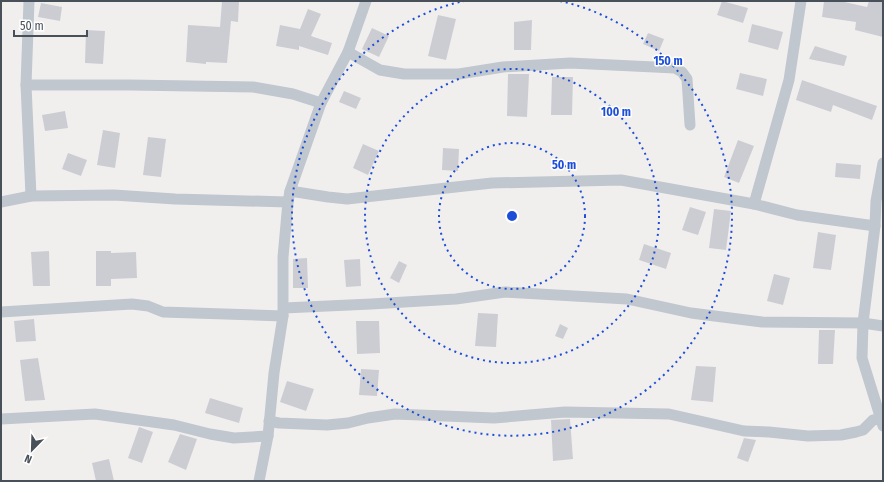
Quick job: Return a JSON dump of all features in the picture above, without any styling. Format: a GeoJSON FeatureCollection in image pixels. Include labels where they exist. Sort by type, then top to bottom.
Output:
{"type":"FeatureCollection","features":[{"type":"Feature","properties":{"kind":"street"},"geometry":{"type":"LineString","coordinates":[[29,1],[26,85],[31,196]]}},
{"type":"Feature","properties":{"kind":"street"},"geometry":{"type":"LineString","coordinates":[[259,481],[268,436],[274,373],[284,312],[282,257],[290,191],[321,103],[348,52],[366,1]]}},
{"type":"Feature","properties":{"kind":"street"},"geometry":{"type":"LineString","coordinates":[[754,204],[788,80],[801,1]]}},
{"type":"Feature","properties":{"kind":"street"},"geometry":{"type":"LineString","coordinates":[[348,52],[380,70],[404,74],[459,74],[503,67],[570,63],[674,68],[682,72],[687,79],[690,126]]}},
{"type":"Feature","properties":{"kind":"street"},"geometry":{"type":"LineString","coordinates":[[26,85],[253,87],[293,94],[321,103]]}},
{"type":"Feature","properties":{"kind":"street"},"geometry":{"type":"LineString","coordinates":[[882,423],[862,358],[863,324],[875,226],[880,202],[883,163]]}},
{"type":"Feature","properties":{"kind":"street"},"geometry":{"type":"LineString","coordinates":[[290,191],[328,198],[347,199],[492,183],[621,180],[754,204],[797,215],[875,226]]}},
{"type":"Feature","properties":{"kind":"street"},"geometry":{"type":"LineString","coordinates":[[1,202],[31,196],[114,195],[288,202]]}},
{"type":"Feature","properties":{"kind":"street"},"geometry":{"type":"LineString","coordinates":[[1,312],[132,304],[148,306],[163,312],[284,312],[456,299],[505,292],[627,299],[691,313],[762,322],[863,324],[883,326]]}},
{"type":"Feature","properties":{"kind":"street"},"geometry":{"type":"LineString","coordinates":[[269,421],[279,423],[327,425],[348,423],[395,414],[494,418],[565,412],[670,414],[744,431],[808,436],[840,435],[863,430],[873,420],[882,423]]}},
{"type":"Feature","properties":{"kind":"street"},"geometry":{"type":"LineString","coordinates":[[1,419],[95,414],[174,426],[234,438],[268,436]]}},
{"type":"Feature","properties":{"kind":"building"},"geometry":{"type":"Polygon","coordinates":[[[222,1],[239,1],[238,22],[231,21],[227,63],[206,62],[206,64],[186,62],[188,25],[220,27],[222,1]]]}},
{"type":"Feature","properties":{"kind":"building"},"geometry":{"type":"Polygon","coordinates":[[[722,1],[748,8],[743,23],[717,15],[722,1]]]}},
{"type":"Feature","properties":{"kind":"building"},"geometry":{"type":"Polygon","coordinates":[[[824,1],[840,1],[867,7],[869,1],[883,1],[883,37],[855,30],[856,22],[822,17],[824,1]]]}},
{"type":"Feature","properties":{"kind":"building"},"geometry":{"type":"Polygon","coordinates":[[[41,3],[62,7],[60,21],[38,17],[41,3]]]}},
{"type":"Feature","properties":{"kind":"building"},"geometry":{"type":"Polygon","coordinates":[[[308,9],[321,14],[311,36],[332,43],[328,55],[299,46],[299,50],[276,46],[280,25],[300,29],[308,9]]]}},
{"type":"Feature","properties":{"kind":"building"},"geometry":{"type":"Polygon","coordinates":[[[438,15],[456,19],[446,60],[428,56],[438,15]]]}},
{"type":"Feature","properties":{"kind":"building"},"geometry":{"type":"Polygon","coordinates":[[[532,20],[531,50],[514,50],[514,22],[532,20]]]}},
{"type":"Feature","properties":{"kind":"building"},"geometry":{"type":"Polygon","coordinates":[[[752,24],[783,32],[778,50],[748,42],[752,24]]]}},
{"type":"Feature","properties":{"kind":"building"},"geometry":{"type":"Polygon","coordinates":[[[372,28],[389,36],[379,57],[362,49],[372,28]]]}},
{"type":"Feature","properties":{"kind":"building"},"geometry":{"type":"Polygon","coordinates":[[[86,30],[105,31],[103,64],[85,63],[86,30]]]}},
{"type":"Feature","properties":{"kind":"building"},"geometry":{"type":"Polygon","coordinates":[[[648,33],[664,39],[659,51],[643,44],[648,33]]]}},
{"type":"Feature","properties":{"kind":"building"},"geometry":{"type":"Polygon","coordinates":[[[815,46],[847,56],[844,66],[809,59],[815,46]]]}},
{"type":"Feature","properties":{"kind":"building"},"geometry":{"type":"Polygon","coordinates":[[[740,73],[767,79],[763,96],[736,89],[740,73]]]}},
{"type":"Feature","properties":{"kind":"building"},"geometry":{"type":"Polygon","coordinates":[[[508,74],[529,74],[527,117],[507,116],[508,74]]]}},
{"type":"Feature","properties":{"kind":"building"},"geometry":{"type":"Polygon","coordinates":[[[552,77],[573,77],[572,115],[551,115],[552,77]]]}},
{"type":"Feature","properties":{"kind":"building"},"geometry":{"type":"Polygon","coordinates":[[[802,80],[877,106],[872,120],[833,105],[831,112],[796,100],[802,80]]]}},
{"type":"Feature","properties":{"kind":"building"},"geometry":{"type":"Polygon","coordinates":[[[344,91],[361,98],[356,109],[339,102],[344,91]]]}},
{"type":"Feature","properties":{"kind":"building"},"geometry":{"type":"Polygon","coordinates":[[[65,111],[68,128],[45,131],[42,115],[65,111]]]}},
{"type":"Feature","properties":{"kind":"building"},"geometry":{"type":"Polygon","coordinates":[[[103,130],[120,133],[115,168],[97,165],[103,130]]]}},
{"type":"Feature","properties":{"kind":"building"},"geometry":{"type":"Polygon","coordinates":[[[148,137],[166,139],[161,177],[143,175],[148,137]]]}},
{"type":"Feature","properties":{"kind":"building"},"geometry":{"type":"Polygon","coordinates":[[[738,140],[754,146],[739,183],[724,177],[738,140]]]}},
{"type":"Feature","properties":{"kind":"building"},"geometry":{"type":"Polygon","coordinates":[[[363,144],[379,151],[368,175],[353,168],[363,144]]]}},
{"type":"Feature","properties":{"kind":"building"},"geometry":{"type":"Polygon","coordinates":[[[443,148],[459,149],[458,171],[442,170],[443,148]]]}},
{"type":"Feature","properties":{"kind":"building"},"geometry":{"type":"Polygon","coordinates":[[[68,153],[87,160],[81,176],[62,169],[68,153]]]}},
{"type":"Feature","properties":{"kind":"building"},"geometry":{"type":"Polygon","coordinates":[[[836,163],[861,165],[860,179],[835,177],[836,163]]]}},
{"type":"Feature","properties":{"kind":"building"},"geometry":{"type":"Polygon","coordinates":[[[690,207],[706,212],[698,235],[682,230],[690,207]]]}},
{"type":"Feature","properties":{"kind":"building"},"geometry":{"type":"Polygon","coordinates":[[[714,209],[731,211],[726,250],[709,248],[714,209]]]}},
{"type":"Feature","properties":{"kind":"building"},"geometry":{"type":"Polygon","coordinates":[[[818,232],[836,235],[831,270],[813,268],[818,232]]]}},
{"type":"Feature","properties":{"kind":"building"},"geometry":{"type":"Polygon","coordinates":[[[644,244],[671,253],[666,269],[639,260],[644,244]]]}},
{"type":"Feature","properties":{"kind":"building"},"geometry":{"type":"Polygon","coordinates":[[[49,251],[50,286],[33,286],[31,252],[49,251]]]}},
{"type":"Feature","properties":{"kind":"building"},"geometry":{"type":"Polygon","coordinates":[[[96,251],[111,251],[111,253],[136,252],[137,278],[111,279],[111,286],[96,286],[96,251]]]}},
{"type":"Feature","properties":{"kind":"building"},"geometry":{"type":"Polygon","coordinates":[[[307,258],[308,288],[293,288],[293,259],[307,258]]]}},
{"type":"Feature","properties":{"kind":"building"},"geometry":{"type":"Polygon","coordinates":[[[360,259],[361,286],[346,287],[344,260],[360,259]]]}},
{"type":"Feature","properties":{"kind":"building"},"geometry":{"type":"Polygon","coordinates":[[[399,261],[407,265],[399,283],[390,278],[399,261]]]}},
{"type":"Feature","properties":{"kind":"building"},"geometry":{"type":"Polygon","coordinates":[[[774,274],[790,278],[783,305],[767,301],[774,274]]]}},
{"type":"Feature","properties":{"kind":"building"},"geometry":{"type":"Polygon","coordinates":[[[478,313],[498,314],[496,347],[475,346],[478,313]]]}},
{"type":"Feature","properties":{"kind":"building"},"geometry":{"type":"Polygon","coordinates":[[[34,319],[36,341],[16,342],[14,321],[34,319]]]}},
{"type":"Feature","properties":{"kind":"building"},"geometry":{"type":"Polygon","coordinates":[[[356,321],[379,321],[380,353],[357,354],[356,321]]]}},
{"type":"Feature","properties":{"kind":"building"},"geometry":{"type":"Polygon","coordinates":[[[560,324],[568,328],[563,339],[555,336],[560,324]]]}},
{"type":"Feature","properties":{"kind":"building"},"geometry":{"type":"Polygon","coordinates":[[[819,330],[835,330],[833,364],[818,364],[819,330]]]}},
{"type":"Feature","properties":{"kind":"building"},"geometry":{"type":"Polygon","coordinates":[[[38,358],[45,400],[25,401],[20,360],[38,358]]]}},
{"type":"Feature","properties":{"kind":"building"},"geometry":{"type":"Polygon","coordinates":[[[696,366],[716,367],[713,402],[691,400],[696,366]]]}},
{"type":"Feature","properties":{"kind":"building"},"geometry":{"type":"Polygon","coordinates":[[[361,369],[379,370],[377,396],[359,395],[361,369]]]}},
{"type":"Feature","properties":{"kind":"building"},"geometry":{"type":"Polygon","coordinates":[[[287,381],[314,389],[306,411],[280,402],[287,381]]]}},
{"type":"Feature","properties":{"kind":"building"},"geometry":{"type":"Polygon","coordinates":[[[210,398],[243,408],[239,423],[205,413],[210,398]]]}},
{"type":"Feature","properties":{"kind":"building"},"geometry":{"type":"Polygon","coordinates":[[[570,419],[573,459],[553,461],[551,420],[570,419]]]}},
{"type":"Feature","properties":{"kind":"building"},"geometry":{"type":"Polygon","coordinates":[[[139,427],[153,432],[142,463],[128,458],[139,427]]]}},
{"type":"Feature","properties":{"kind":"building"},"geometry":{"type":"Polygon","coordinates":[[[180,434],[197,439],[186,470],[168,462],[180,434]]]}},
{"type":"Feature","properties":{"kind":"building"},"geometry":{"type":"Polygon","coordinates":[[[744,438],[756,440],[748,462],[737,458],[744,438]]]}},
{"type":"Feature","properties":{"kind":"building"},"geometry":{"type":"Polygon","coordinates":[[[109,459],[114,481],[96,481],[92,463],[109,459]]]}}]}
